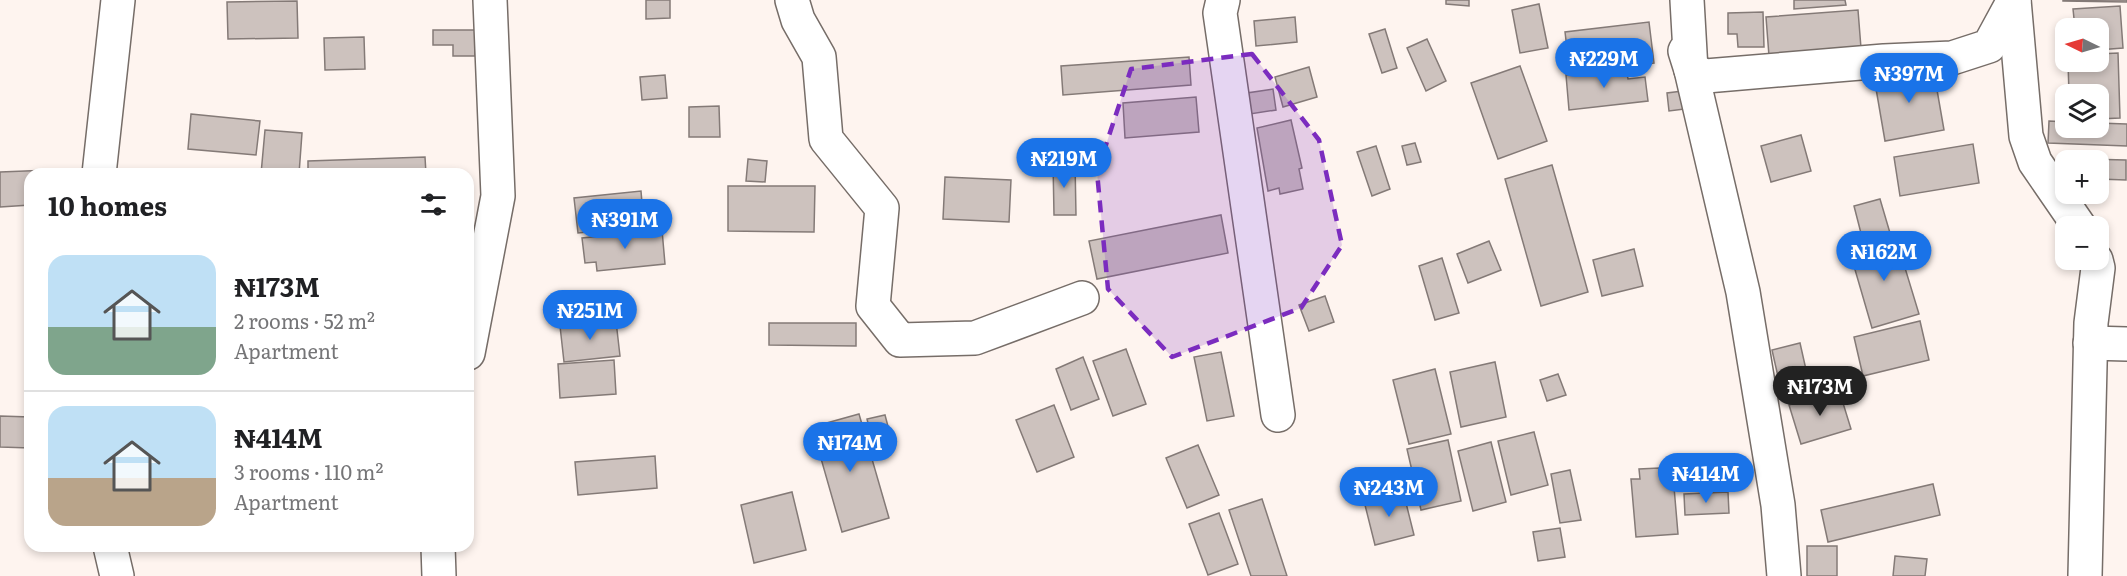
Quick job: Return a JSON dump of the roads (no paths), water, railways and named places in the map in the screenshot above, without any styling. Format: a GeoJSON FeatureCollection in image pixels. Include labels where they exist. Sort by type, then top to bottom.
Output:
{"type":"FeatureCollection","features":[{"type":"Feature","properties":{"kind":"street"},"geometry":{"type":"LineString","coordinates":[[100,168],[118,0]]}},
{"type":"Feature","properties":{"kind":"street"},"geometry":{"type":"LineString","coordinates":[[474,322],[498,196],[490,0]]}},
{"type":"Feature","properties":{"kind":"street"},"geometry":{"type":"LineString","coordinates":[[792,0],[798,20],[819,57],[826,139],[882,208],[873,306],[900,340],[975,338],[1082,298]]}},
{"type":"Feature","properties":{"kind":"street"},"geometry":{"type":"LineString","coordinates":[[1223,0],[1220,13],[1278,416]]}},
{"type":"Feature","properties":{"kind":"street"},"geometry":{"type":"LineString","coordinates":[[1691,70],[1706,76],[1884,61],[1952,58],[1989,46],[2014,0]]}},
{"type":"Feature","properties":{"kind":"street"},"geometry":{"type":"LineString","coordinates":[[2014,0],[2026,136],[2035,162],[2072,216]]}},
{"type":"Feature","properties":{"kind":"street"},"geometry":{"type":"LineString","coordinates":[[1682,12],[1691,70],[1743,292],[1778,505],[1784,576]]}},
{"type":"Feature","properties":{"kind":"street"},"geometry":{"type":"LineString","coordinates":[[1989,46],[2019,66]]}},
{"type":"Feature","properties":{"kind":"street"},"geometry":{"type":"LineString","coordinates":[[2085,576],[2090,343],[2098,270]]}},
{"type":"Feature","properties":{"kind":"street"},"geometry":{"type":"LineString","coordinates":[[2090,343],[2127,344]]}},
{"type":"Feature","properties":{"kind":"street"},"geometry":{"type":"LineString","coordinates":[[111,552],[117,576]]}},
{"type":"Feature","properties":{"kind":"street"},"geometry":{"type":"LineString","coordinates":[[438,552],[439,576]]}}]}
